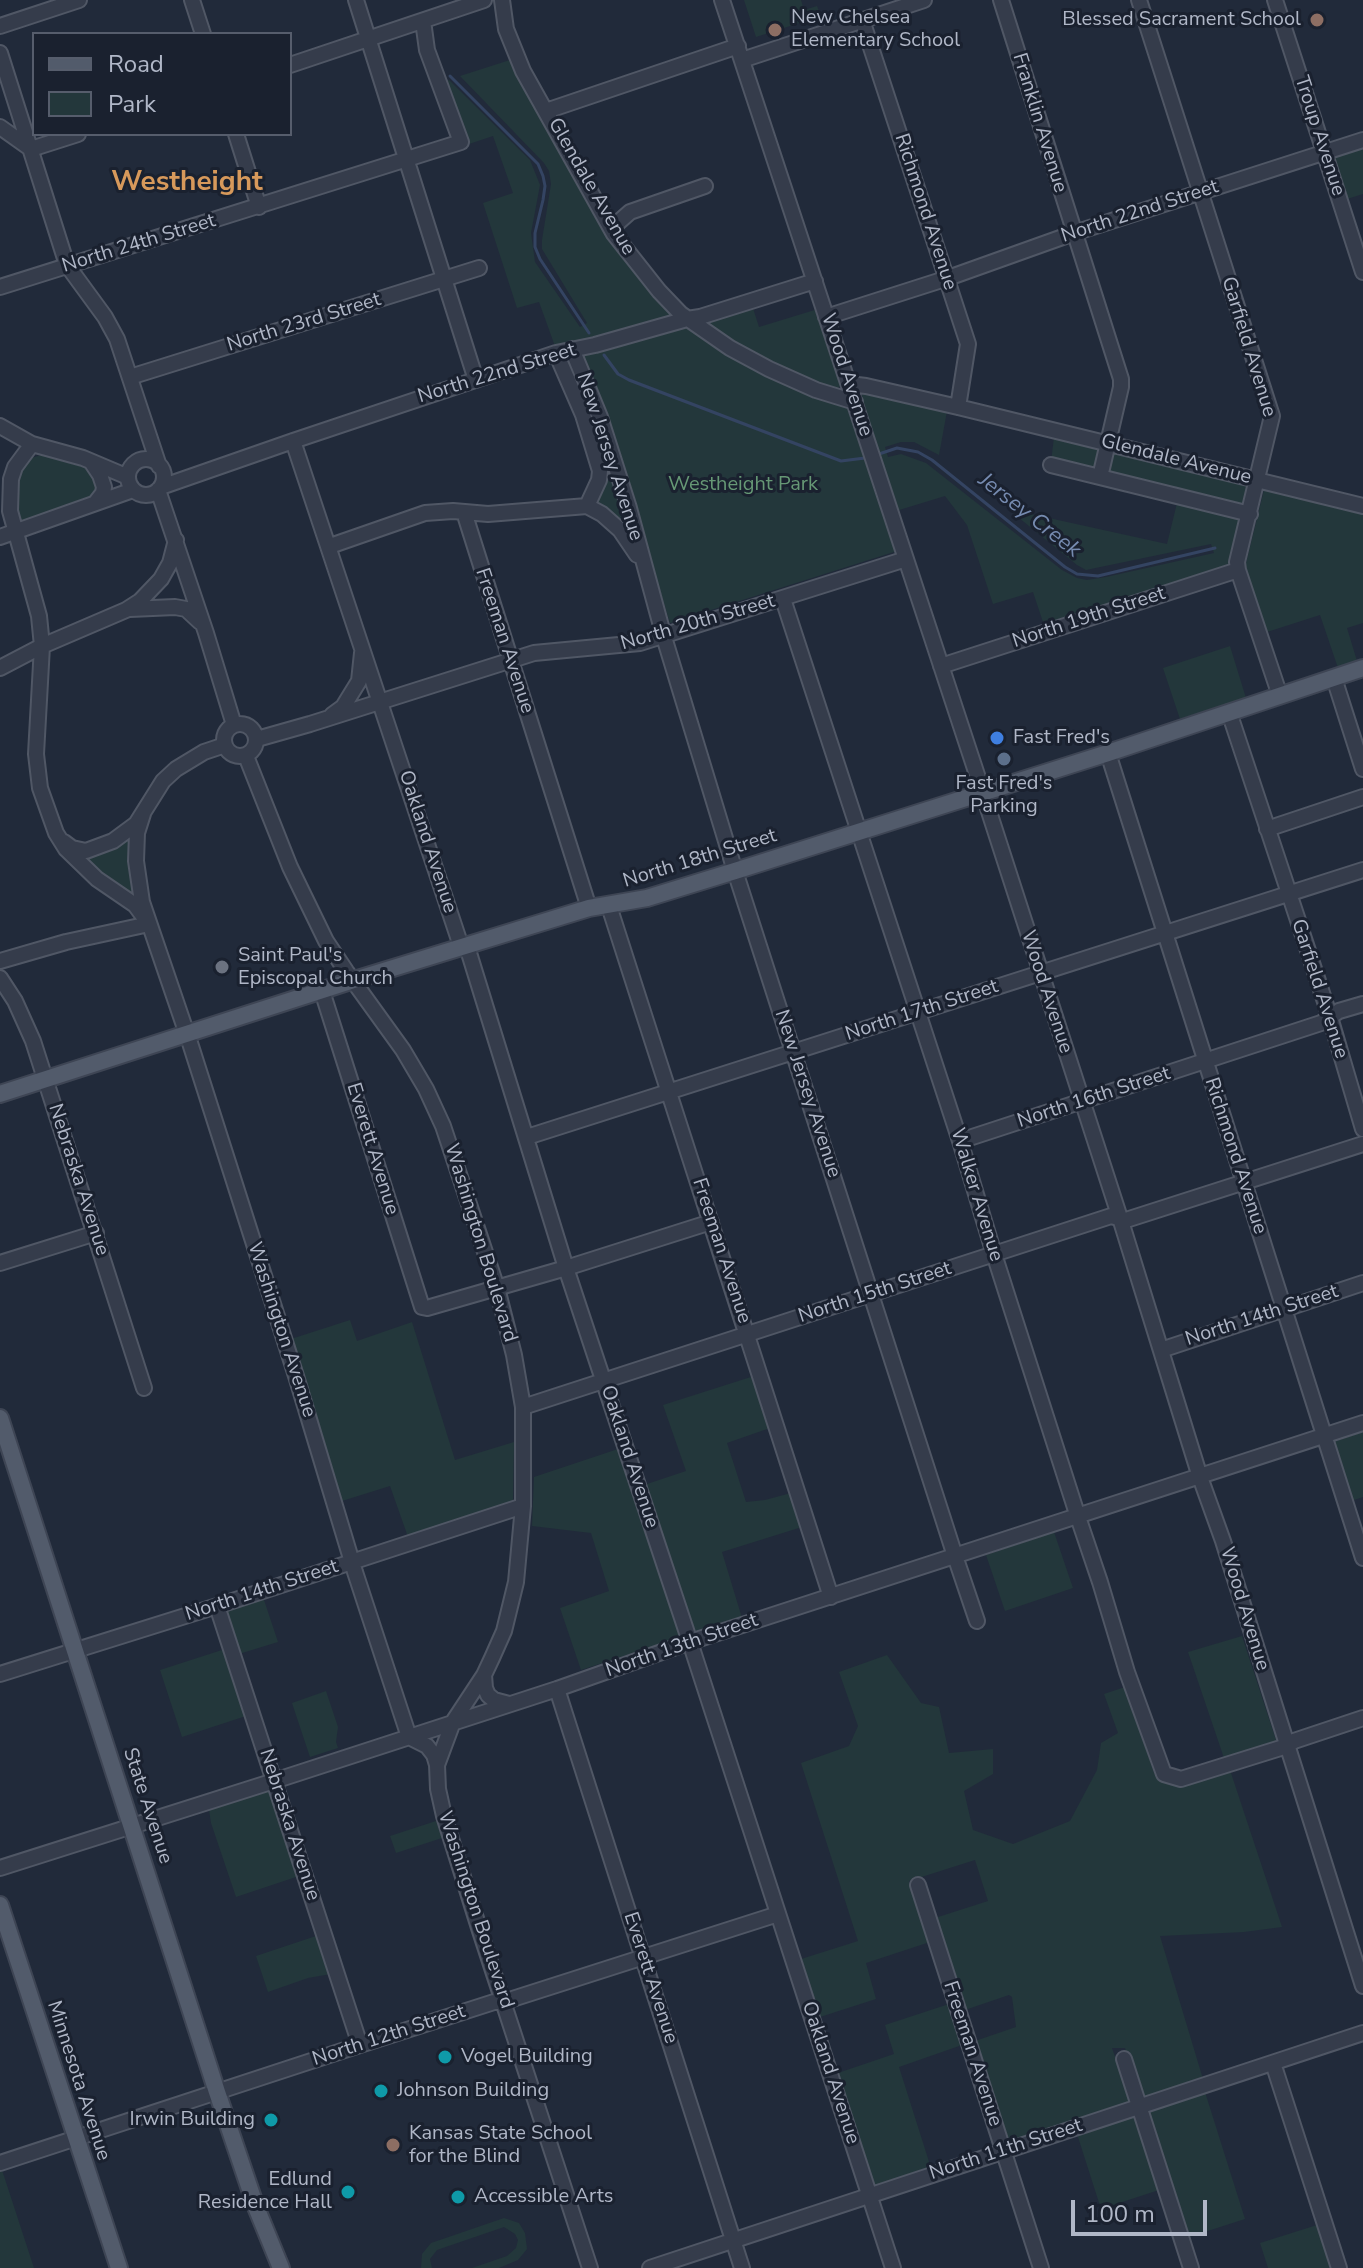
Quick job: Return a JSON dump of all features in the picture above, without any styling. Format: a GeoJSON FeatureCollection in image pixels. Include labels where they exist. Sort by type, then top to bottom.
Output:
{"type":"FeatureCollection","features":[{"type":"Feature","properties":{"kind":"main road","name":"North 18th Street"},"geometry":{"type":"LineString","coordinates":[[0,1094],[589,908],[647,898],[735,871],[1108,753],[1363,668]]}},
{"type":"Feature","properties":{"kind":"main road","name":"State Avenue"},"geometry":{"type":"LineString","coordinates":[[0,1418],[217,2092],[256,2207],[281,2268]]}},
{"type":"Feature","properties":{"kind":"main road","name":"Minnesota Avenue"},"geometry":{"type":"LineString","coordinates":[[0,1905],[119,2268]]}},
{"type":"Feature","properties":{"kind":"main road","name":"State Avenue"},"geometry":{"type":"LineString","coordinates":[[256,2207],[268,2268]]}},
{"type":"Feature","properties":{"kind":"street"},"geometry":{"type":"LineString","coordinates":[[0,26],[79,0]]}},
{"type":"Feature","properties":{"kind":"street"},"geometry":{"type":"LineString","coordinates":[[192,0],[202,32]]}},
{"type":"Feature","properties":{"kind":"street"},"geometry":{"type":"LineString","coordinates":[[356,0],[476,380]]}},
{"type":"Feature","properties":{"kind":"street","name":"Glendale Avenue"},"geometry":{"type":"LineString","coordinates":[[502,0],[506,29],[515,55],[622,246],[638,267],[687,319],[711,337],[751,360],[816,390],[855,402]]}},
{"type":"Feature","properties":{"kind":"street","name":"Wood Avenue"},"geometry":{"type":"LineString","coordinates":[[722,0],[983,793],[1363,1986]]}},
{"type":"Feature","properties":{"kind":"street"},"geometry":{"type":"LineString","coordinates":[[546,111],[924,0]]}},
{"type":"Feature","properties":{"kind":"street","name":"Franklin Avenue"},"geometry":{"type":"LineString","coordinates":[[1001,0],[1121,379],[1100,477]]}},
{"type":"Feature","properties":{"kind":"street","name":"Garfield Avenue"},"geometry":{"type":"LineString","coordinates":[[1139,0],[1272,416],[1239,553],[1238,570],[1280,696]]}},
{"type":"Feature","properties":{"kind":"street","name":"Troup Avenue"},"geometry":{"type":"LineString","coordinates":[[1275,0],[1363,272]]}},
{"type":"Feature","properties":{"kind":"street"},"geometry":{"type":"LineString","coordinates":[[292,64],[477,1]]}},
{"type":"Feature","properties":{"kind":"street","name":"Richmond Avenue"},"geometry":{"type":"LineString","coordinates":[[862,20],[968,344],[958,407]]}},
{"type":"Feature","properties":{"kind":"street","name":"North 24th Street"},"geometry":{"type":"LineString","coordinates":[[0,287],[461,142],[427,50],[423,21]]}},
{"type":"Feature","properties":{"kind":"street"},"geometry":{"type":"LineString","coordinates":[[0,53],[67,265],[117,339],[149,439],[145,479],[173,532],[234,725]]}},
{"type":"Feature","properties":{"kind":"street"},"geometry":{"type":"LineString","coordinates":[[0,96],[8,77]]}},
{"type":"Feature","properties":{"kind":"street"},"geometry":{"type":"LineString","coordinates":[[0,127],[31,149]]}},
{"type":"Feature","properties":{"kind":"street"},"geometry":{"type":"LineString","coordinates":[[31,149],[72,136]]}},
{"type":"Feature","properties":{"kind":"street"},"geometry":{"type":"LineString","coordinates":[[237,136],[259,207]]}},
{"type":"Feature","properties":{"kind":"street","name":"North 22nd Street"},"geometry":{"type":"LineString","coordinates":[[826,317],[1363,140]]}},
{"type":"Feature","properties":{"kind":"street"},"geometry":{"type":"LineString","coordinates":[[612,228],[630,212],[705,186]]}},
{"type":"Feature","properties":{"kind":"street","name":"North 23rd Street"},"geometry":{"type":"LineString","coordinates":[[130,377],[479,268]]}},
{"type":"Feature","properties":{"kind":"street","name":"North 22nd Street"},"geometry":{"type":"LineString","coordinates":[[7,535],[96,502],[145,479],[183,478],[556,353],[700,317],[815,281]]}},
{"type":"Feature","properties":{"kind":"street","name":"New Jersey Avenue"},"geometry":{"type":"LineString","coordinates":[[572,349],[600,417],[735,871],[977,1621]]}},
{"type":"Feature","properties":{"kind":"street","name":"New Jersey Avenue"},"geometry":{"type":"LineString","coordinates":[[556,353],[583,415],[600,471],[587,506],[620,530],[644,565]]}},
{"type":"Feature","properties":{"kind":"street","name":"Glendale Avenue"},"geometry":{"type":"LineString","coordinates":[[849,384],[958,407],[1363,506]]}},
{"type":"Feature","properties":{"kind":"street"},"geometry":{"type":"LineString","coordinates":[[0,426],[32,444],[88,461],[100,475],[104,487],[96,502]]}},
{"type":"Feature","properties":{"kind":"street","name":"Oakland Avenue"},"geometry":{"type":"LineString","coordinates":[[293,441],[459,940],[469,953],[566,1268],[893,2268]]}},
{"type":"Feature","properties":{"kind":"street","name":"Washington Avenue"},"geometry":{"type":"LineString","coordinates":[[32,444],[15,467],[11,479],[7,535],[39,616],[42,646],[37,774],[43,801],[66,849],[97,879],[135,905],[149,924]]}},
{"type":"Feature","properties":{"kind":"street"},"geometry":{"type":"LineString","coordinates":[[88,461],[94,457],[145,479]]}},
{"type":"Feature","properties":{"kind":"street","name":"Glendale Avenue"},"geometry":{"type":"LineString","coordinates":[[1051,465],[1250,514]]}},
{"type":"Feature","properties":{"kind":"street"},"geometry":{"type":"LineString","coordinates":[[330,546],[425,513],[488,514],[587,506]]}},
{"type":"Feature","properties":{"kind":"street","name":"Freeman Avenue"},"geometry":{"type":"LineString","coordinates":[[464,512],[589,908]]}},
{"type":"Feature","properties":{"kind":"street"},"geometry":{"type":"LineString","coordinates":[[0,668],[140,601],[161,579],[170,563],[173,532]]}},
{"type":"Feature","properties":{"kind":"street","name":"North 20th Street"},"geometry":{"type":"LineString","coordinates":[[257,739],[510,659],[534,653],[640,643],[664,637],[906,559]]}},
{"type":"Feature","properties":{"kind":"street","name":"North 19th Street"},"geometry":{"type":"LineString","coordinates":[[941,666],[1238,570]]}},
{"type":"Feature","properties":{"kind":"street","name":"Walker Avenue"},"geometry":{"type":"LineString","coordinates":[[783,599],[960,1141],[1078,1517],[1164,1774],[1181,1779],[1287,1746]]}},
{"type":"Feature","properties":{"kind":"street"},"geometry":{"type":"LineString","coordinates":[[126,610],[161,607],[186,609],[199,620],[206,633]]}},
{"type":"Feature","properties":{"kind":"street","name":"Oakland Avenue"},"geometry":{"type":"LineString","coordinates":[[310,724],[343,707],[359,681],[361,648]]}},
{"type":"Feature","properties":{"kind":"street"},"geometry":{"type":"LineString","coordinates":[[1334,678],[1363,769]]}},
{"type":"Feature","properties":{"kind":"street","name":"Garfield Avenue"},"geometry":{"type":"LineString","coordinates":[[1229,712],[1330,1017],[1363,1129]]}},
{"type":"Feature","properties":{"kind":"street"},"geometry":{"type":"LineString","coordinates":[[234,725],[249,726],[257,739],[254,749],[246,756],[233,755],[225,745],[226,731],[234,725]]}},
{"type":"Feature","properties":{"kind":"street"},"geometry":{"type":"LineString","coordinates":[[56,833],[72,848],[86,851],[113,841],[136,824],[163,781],[176,769],[204,752],[225,745]]}},
{"type":"Feature","properties":{"kind":"street","name":"Richmond Avenue"},"geometry":{"type":"LineString","coordinates":[[1108,753],[1363,1558]]}},
{"type":"Feature","properties":{"kind":"street","name":"Washington Boulevard"},"geometry":{"type":"LineString","coordinates":[[246,756],[290,867],[326,941],[403,1050],[443,1126],[497,1288],[514,1355],[523,1407],[523,1506],[516,1582],[504,1631],[484,1675],[453,1722],[437,1765],[438,1789],[503,2002],[590,2268]]}},
{"type":"Feature","properties":{"kind":"street"},"geometry":{"type":"LineString","coordinates":[[1267,829],[1363,797]]}},
{"type":"Feature","properties":{"kind":"street","name":"Washington Avenue"},"geometry":{"type":"LineString","coordinates":[[143,814],[137,833],[136,861],[149,924],[187,1033],[409,1737]]}},
{"type":"Feature","properties":{"kind":"street","name":"North 17th Street"},"geometry":{"type":"LineString","coordinates":[[527,1137],[1363,870]]}},
{"type":"Feature","properties":{"kind":"street","name":"Freeman Avenue"},"geometry":{"type":"LineString","coordinates":[[609,906],[831,1597]]}},
{"type":"Feature","properties":{"kind":"street"},"geometry":{"type":"LineString","coordinates":[[0,961],[66,942],[149,924]]}},
{"type":"Feature","properties":{"kind":"street","name":"Nebraska Avenue"},"geometry":{"type":"LineString","coordinates":[[0,978],[25,1021],[46,1079],[144,1388]]}},
{"type":"Feature","properties":{"kind":"street","name":"Everett Avenue"},"geometry":{"type":"LineString","coordinates":[[322,991],[422,1307],[497,1288]]}},
{"type":"Feature","properties":{"kind":"street","name":"North 16th Street"},"geometry":{"type":"LineString","coordinates":[[960,1141],[1205,1063],[1321,1023],[1339,1011],[1363,1004]]}},
{"type":"Feature","properties":{"kind":"street","name":"North 15th Street"},"geometry":{"type":"LineString","coordinates":[[523,1407],[1111,1216],[1126,1220],[1363,1144]]}},
{"type":"Feature","properties":{"kind":"street"},"geometry":{"type":"LineString","coordinates":[[497,1288],[711,1222]]}},
{"type":"Feature","properties":{"kind":"street"},"geometry":{"type":"LineString","coordinates":[[0,1263],[96,1233]]}},
{"type":"Feature","properties":{"kind":"street","name":"North 14th Street"},"geometry":{"type":"LineString","coordinates":[[1161,1350],[1363,1283]]}},
{"type":"Feature","properties":{"kind":"street","name":"North 13th Street"},"geometry":{"type":"LineString","coordinates":[[0,1868],[557,1689],[690,1642],[1363,1423]]}},
{"type":"Feature","properties":{"kind":"street","name":"North 14th Street"},"geometry":{"type":"LineString","coordinates":[[0,1674],[523,1506]]}},
{"type":"Feature","properties":{"kind":"street","name":"Nebraska Avenue"},"geometry":{"type":"LineString","coordinates":[[217,1606],[360,2045]]}},
{"type":"Feature","properties":{"kind":"street"},"geometry":{"type":"LineString","coordinates":[[484,1675],[488,1695],[509,1704]]}},
{"type":"Feature","properties":{"kind":"street","name":"Everett Avenue"},"geometry":{"type":"LineString","coordinates":[[557,1689],[742,2268]]}},
{"type":"Feature","properties":{"kind":"street"},"geometry":{"type":"LineString","coordinates":[[1287,1746],[1363,1718]]}},
{"type":"Feature","properties":{"kind":"street"},"geometry":{"type":"LineString","coordinates":[[409,1737],[427,1746],[437,1765]]}},
{"type":"Feature","properties":{"kind":"street","name":"Freeman Avenue"},"geometry":{"type":"LineString","coordinates":[[918,1885],[1041,2268]]}},
{"type":"Feature","properties":{"kind":"street","name":"North 12th Street"},"geometry":{"type":"LineString","coordinates":[[0,2163],[494,2002],[503,2002],[778,1914]]}},
{"type":"Feature","properties":{"kind":"street","name":"North 11th Street"},"geometry":{"type":"LineString","coordinates":[[650,2268],[1363,2033]]}},
{"type":"Feature","properties":{"kind":"street"},"geometry":{"type":"LineString","coordinates":[[1124,2059],[1191,2268]]}},
{"type":"Feature","properties":{"kind":"street"},"geometry":{"type":"LineString","coordinates":[[1273,2063],[1339,2268]]}},
{"type":"Feature","properties":{"kind":"green space"},"geometry":{"type":"Polygon","coordinates":[[[744,0],[801,0],[804,10],[817,6],[821,16],[756,37],[744,0]]]}},
{"type":"Feature","properties":{"kind":"green space"},"geometry":{"type":"Polygon","coordinates":[[[513,59],[618,248],[674,312],[674,317],[556,349],[539,302],[517,308],[483,203],[513,193],[493,136],[466,145],[443,82],[449,80],[530,160],[540,185],[531,233],[535,262],[580,327],[587,323],[542,249],[551,184],[549,171],[460,76],[513,59]]]}},
{"type":"Feature","properties":{"kind":"green space"},"geometry":{"type":"Polygon","coordinates":[[[1363,146],[1363,194],[1347,199],[1334,158],[1336,154],[1363,146]]]}},
{"type":"Feature","properties":{"kind":"green space"},"geometry":{"type":"Polygon","coordinates":[[[752,305],[759,327],[818,309],[840,386],[836,390],[791,374],[740,350],[706,323],[709,319],[752,305]]]}},
{"type":"Feature","properties":{"kind":"green space","name":"Westheight Park"},"geometry":{"type":"Polygon","coordinates":[[[683,323],[848,405],[897,551],[670,623],[598,390],[581,355],[683,323]]]}},
{"type":"Feature","properties":{"kind":"green space"},"geometry":{"type":"Polygon","coordinates":[[[566,356],[576,367],[633,538],[597,502],[602,479],[563,361],[566,356]]]}},
{"type":"Feature","properties":{"kind":"green space"},"geometry":{"type":"Polygon","coordinates":[[[867,393],[947,411],[939,455],[914,442],[901,442],[885,447],[888,457],[901,454],[926,463],[1062,570],[1077,578],[1106,577],[1214,553],[1211,544],[1086,570],[1008,509],[1167,544],[1177,503],[1242,517],[1234,565],[1045,628],[1033,592],[993,604],[967,525],[945,496],[896,511],[861,401],[862,395],[867,393]]]}},
{"type":"Feature","properties":{"kind":"green space"},"geometry":{"type":"Polygon","coordinates":[[[1054,437],[1099,448],[1098,467],[1094,470],[1051,462],[1054,437]]]}},
{"type":"Feature","properties":{"kind":"green space"},"geometry":{"type":"Polygon","coordinates":[[[1121,452],[1249,484],[1246,504],[1242,506],[1113,475],[1110,471],[1112,457],[1121,452]]]}},
{"type":"Feature","properties":{"kind":"green space"},"geometry":{"type":"Polygon","coordinates":[[[41,455],[90,469],[99,485],[94,498],[20,522],[14,520],[18,473],[28,459],[41,455]]]}},
{"type":"Feature","properties":{"kind":"green space"},"geometry":{"type":"Polygon","coordinates":[[[1264,490],[1363,512],[1363,623],[1347,628],[1357,661],[1338,668],[1320,615],[1264,633],[1245,567],[1264,490]]]}},
{"type":"Feature","properties":{"kind":"green space"},"geometry":{"type":"Polygon","coordinates":[[[1230,646],[1246,698],[1180,719],[1163,668],[1230,646]]]}},
{"type":"Feature","properties":{"kind":"green space"},"geometry":{"type":"Polygon","coordinates":[[[130,839],[134,891],[131,893],[102,876],[85,858],[130,839]]]}},
{"type":"Feature","properties":{"kind":"green space"},"geometry":{"type":"Polygon","coordinates":[[[350,1320],[357,1341],[412,1322],[455,1460],[514,1442],[513,1500],[408,1537],[390,1486],[342,1501],[291,1339],[350,1320]]]}},
{"type":"Feature","properties":{"kind":"green space"},"geometry":{"type":"Polygon","coordinates":[[[754,1376],[770,1428],[727,1443],[746,1502],[791,1493],[802,1527],[722,1552],[742,1618],[695,1632],[691,1630],[644,1485],[686,1471],[663,1405],[754,1376]]]}},
{"type":"Feature","properties":{"kind":"green space"},"geometry":{"type":"Polygon","coordinates":[[[1363,1432],[1363,1497],[1351,1501],[1333,1444],[1363,1432]]]}},
{"type":"Feature","properties":{"kind":"green space"},"geometry":{"type":"Polygon","coordinates":[[[621,1448],[681,1633],[678,1638],[581,1670],[560,1608],[609,1591],[591,1533],[532,1526],[534,1477],[621,1448]]]}},
{"type":"Feature","properties":{"kind":"green space"},"geometry":{"type":"Polygon","coordinates":[[[1054,1532],[1073,1588],[1005,1611],[986,1555],[1054,1532]]]}},
{"type":"Feature","properties":{"kind":"green space"},"geometry":{"type":"Polygon","coordinates":[[[262,1594],[278,1642],[239,1654],[225,1610],[262,1594]]]}},
{"type":"Feature","properties":{"kind":"green space"},"geometry":{"type":"Polygon","coordinates":[[[1242,1636],[1276,1740],[1275,1744],[1225,1761],[1188,1652],[1242,1636]]]}},
{"type":"Feature","properties":{"kind":"green space"},"geometry":{"type":"Polygon","coordinates":[[[225,1649],[246,1716],[182,1737],[160,1670],[225,1649]]]}},
{"type":"Feature","properties":{"kind":"green space"},"geometry":{"type":"Polygon","coordinates":[[[887,1655],[921,1703],[939,1707],[949,1753],[993,1749],[993,1774],[964,1791],[973,1830],[1013,1844],[1070,1821],[1097,1770],[1101,1743],[1118,1733],[1104,1694],[1125,1687],[1154,1773],[1163,1779],[1177,1785],[1230,1770],[1282,1927],[1160,1936],[1203,2079],[1145,2098],[1141,2096],[1125,2048],[1112,2048],[1129,2104],[1009,2142],[1006,2140],[975,2041],[1016,2027],[1012,1997],[1009,1995],[965,2010],[935,1918],[988,1901],[975,1860],[909,1881],[930,1942],[866,1963],[876,1999],[817,2018],[798,1960],[858,1941],[801,1763],[849,1746],[858,1726],[839,1672],[887,1655]]]}},
{"type":"Feature","properties":{"kind":"green space"},"geometry":{"type":"Polygon","coordinates":[[[326,1691],[338,1727],[338,1748],[310,1757],[292,1703],[326,1691]]]}},
{"type":"Feature","properties":{"kind":"green space"},"geometry":{"type":"Polygon","coordinates":[[[270,1789],[299,1876],[236,1897],[209,1810],[270,1789]]]}},
{"type":"Feature","properties":{"kind":"green space"},"geometry":{"type":"Polygon","coordinates":[[[436,1821],[442,1838],[396,1853],[390,1836],[436,1821]]]}},
{"type":"Feature","properties":{"kind":"green space"},"geometry":{"type":"Polygon","coordinates":[[[319,1935],[331,1974],[308,1978],[268,1992],[256,1956],[319,1935]]]}},
{"type":"Feature","properties":{"kind":"green space"},"geometry":{"type":"Polygon","coordinates":[[[949,2004],[962,2045],[899,2067],[931,2168],[874,2187],[835,2074],[894,2054],[885,2025],[949,2004]]]}},
{"type":"Feature","properties":{"kind":"green space"},"geometry":{"type":"Polygon","coordinates":[[[1205,2092],[1245,2219],[1186,2238],[1147,2111],[1205,2092]]]}},
{"type":"Feature","properties":{"kind":"green space"},"geometry":{"type":"Polygon","coordinates":[[[1131,2116],[1136,2118],[1159,2190],[1101,2209],[1077,2134],[1131,2116]]]}},
{"type":"Feature","properties":{"kind":"green space"},"geometry":{"type":"Polygon","coordinates":[[[2,2170],[34,2268],[0,2268],[2,2170]]]}},
{"type":"Feature","properties":{"kind":"green space"},"geometry":{"type":"Polygon","coordinates":[[[504,2218],[519,2223],[525,2233],[527,2249],[518,2260],[499,2268],[472,2268],[507,2256],[516,2248],[518,2240],[515,2234],[504,2227],[437,2250],[430,2259],[432,2268],[421,2268],[422,2254],[431,2243],[504,2218]]]}},
{"type":"Feature","properties":{"kind":"green space"},"geometry":{"type":"Polygon","coordinates":[[[1317,2225],[1330,2268],[1268,2268],[1260,2243],[1317,2225]]]}},
{"type":"Feature","properties":{"kind":"waterway","name":"Jersey Creek"},"geometry":{"type":"LineString","coordinates":[[450,76],[538,164],[545,186],[535,247],[589,333]]}},
{"type":"Feature","properties":{"kind":"waterway","name":"Jersey Creek"},"geometry":{"type":"LineString","coordinates":[[604,355],[618,374],[629,380],[841,461],[865,458]]}},
{"type":"Feature","properties":{"kind":"waterway","name":"Jersey Creek"},"geometry":{"type":"LineString","coordinates":[[879,454],[897,448],[918,452],[932,460],[1077,574],[1098,576],[1215,548]]}},
{"type":"Feature","properties":{"kind":"place","name":"Blessed Sacrament School"},"geometry":{"type":"Point","coordinates":[1317,20]}},
{"type":"Feature","properties":{"kind":"place","name":"New Chelsea Elementary School"},"geometry":{"type":"Point","coordinates":[775,30]}},
{"type":"Feature","properties":{"kind":"place","name":"Fast Fred's"},"geometry":{"type":"Point","coordinates":[997,738]}},
{"type":"Feature","properties":{"kind":"place","name":"Fast Fred's Parking"},"geometry":{"type":"Point","coordinates":[1004,759]}},
{"type":"Feature","properties":{"kind":"place","name":"Saint Paul's Episcopal Church"},"geometry":{"type":"Point","coordinates":[222,967]}},
{"type":"Feature","properties":{"kind":"place","name":"Vogel Building"},"geometry":{"type":"Point","coordinates":[445,2057]}},
{"type":"Feature","properties":{"kind":"place","name":"Johnson Building"},"geometry":{"type":"Point","coordinates":[381,2091]}},
{"type":"Feature","properties":{"kind":"place","name":"Irwin Building"},"geometry":{"type":"Point","coordinates":[271,2120]}},
{"type":"Feature","properties":{"kind":"place","name":"Kansas State School for the Blind"},"geometry":{"type":"Point","coordinates":[393,2145]}},
{"type":"Feature","properties":{"kind":"place","name":"Edlund Residence Hall"},"geometry":{"type":"Point","coordinates":[348,2192]}},
{"type":"Feature","properties":{"kind":"place","name":"Accessible Arts"},"geometry":{"type":"Point","coordinates":[458,2197]}},
{"type":"Feature","properties":{"kind":"district","name":"Westheight"},"geometry":{"type":"Point","coordinates":[187,183]}}]}
